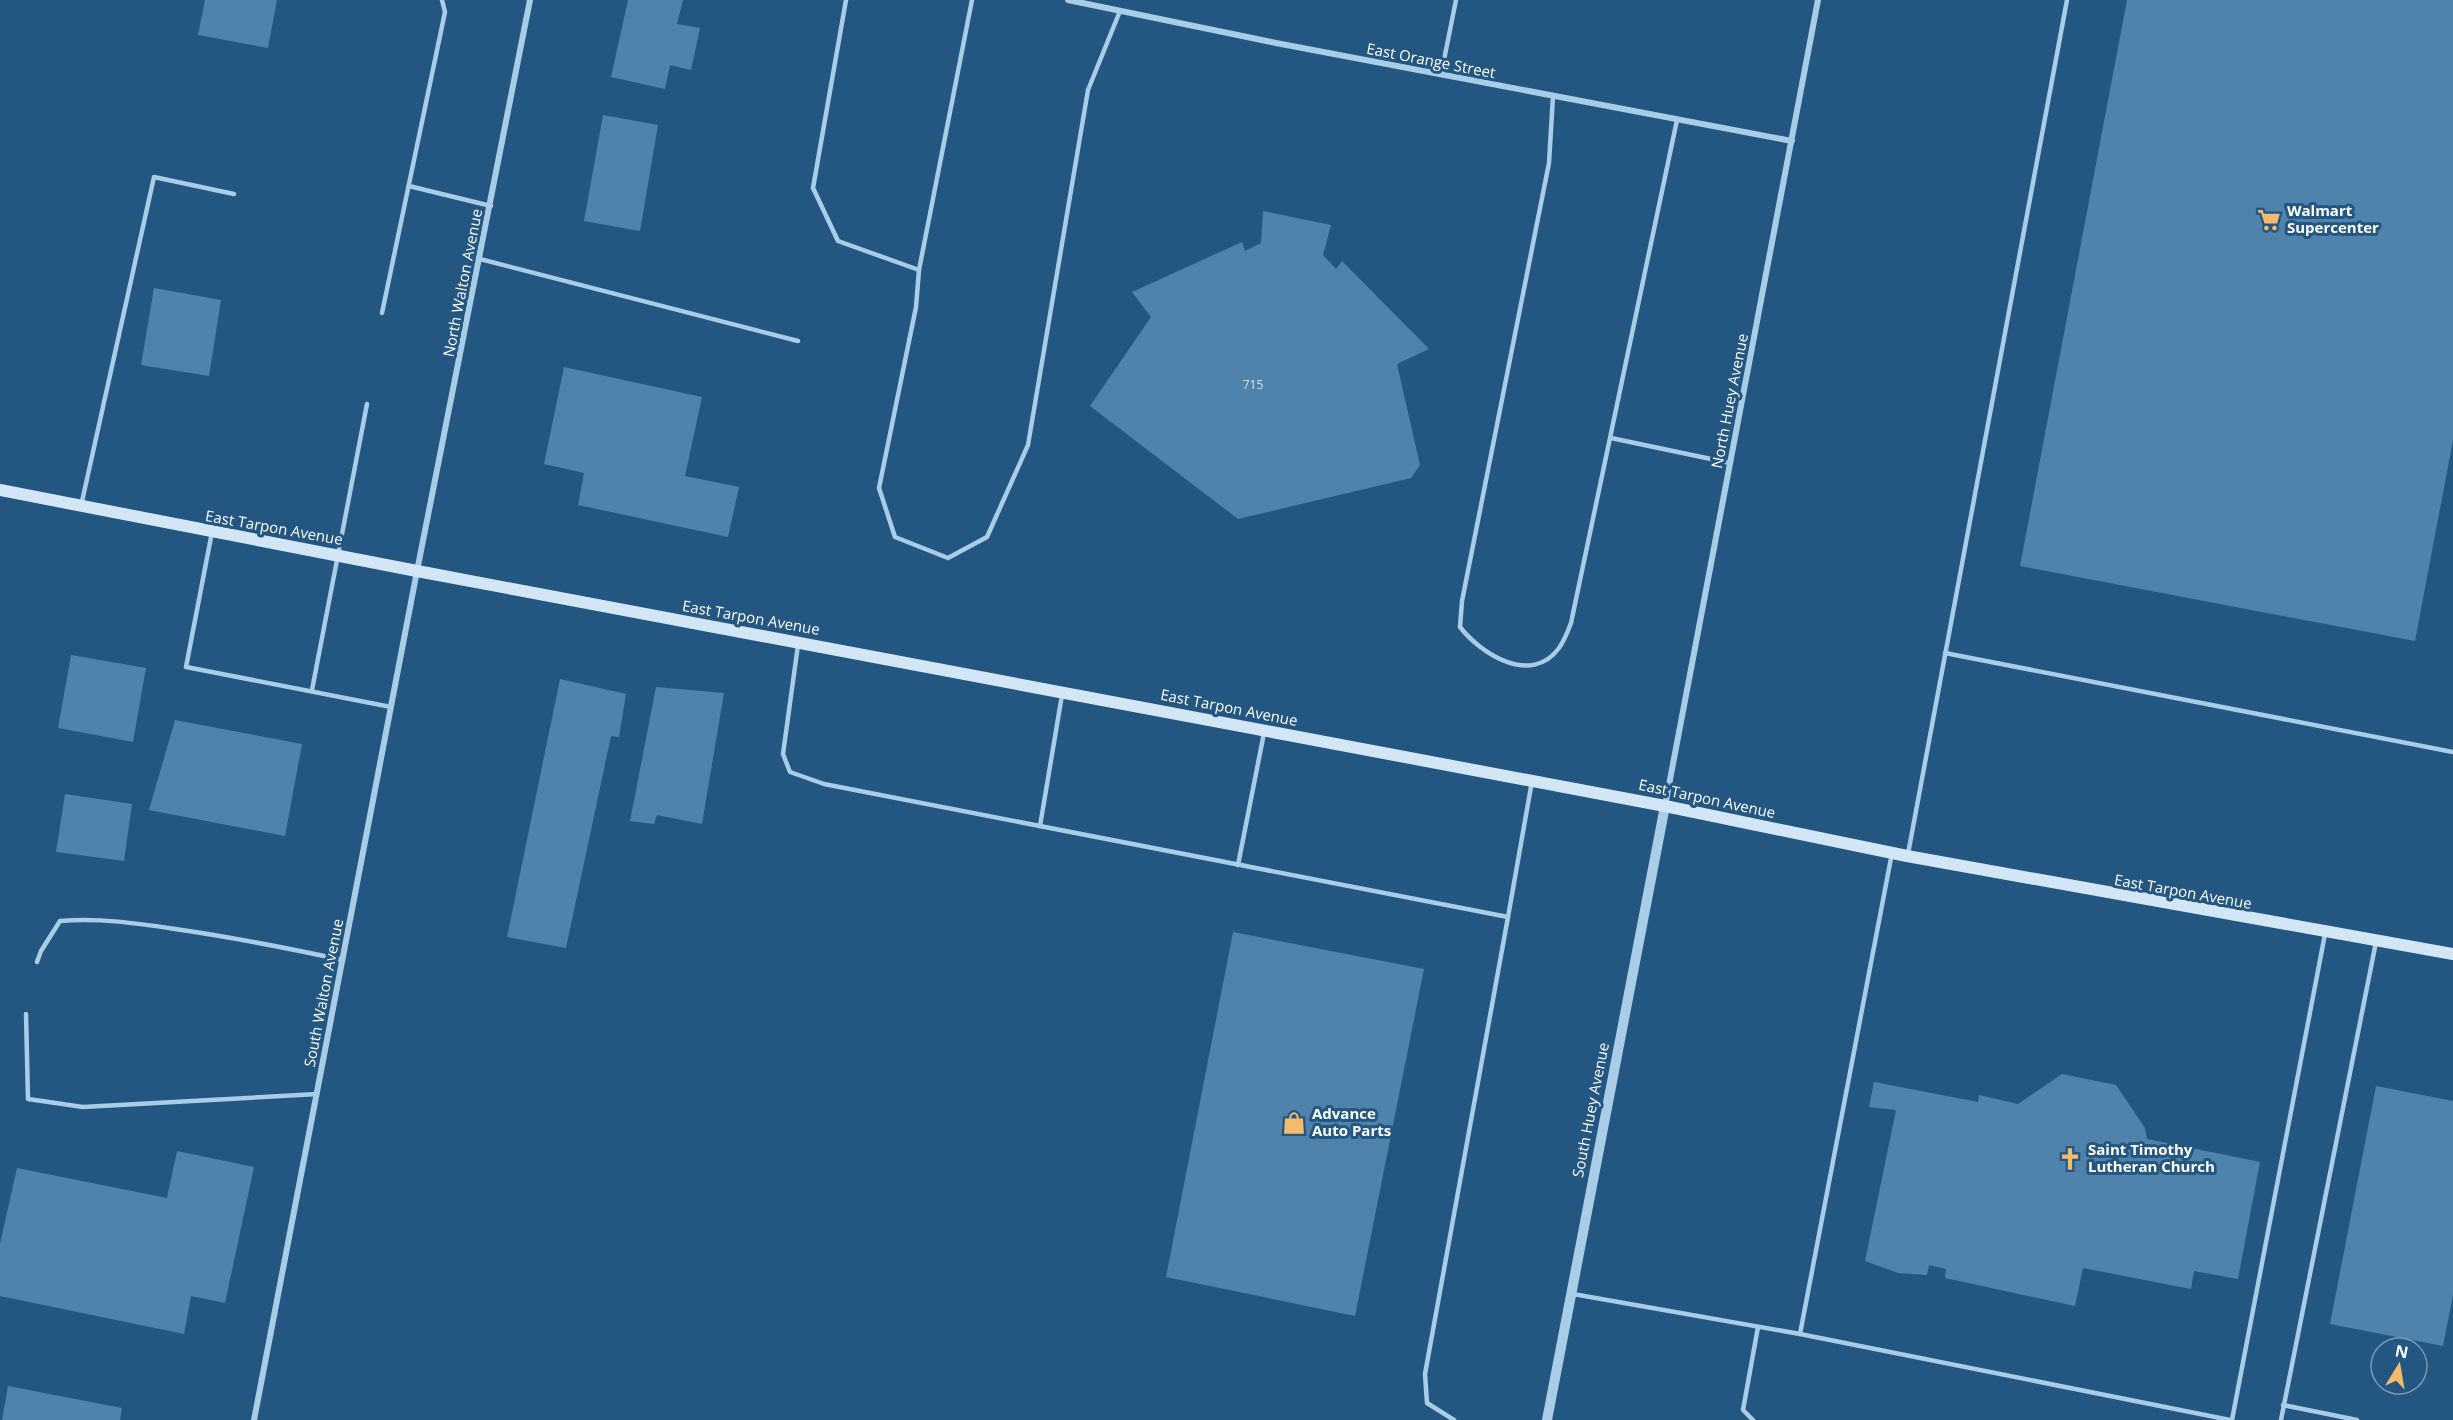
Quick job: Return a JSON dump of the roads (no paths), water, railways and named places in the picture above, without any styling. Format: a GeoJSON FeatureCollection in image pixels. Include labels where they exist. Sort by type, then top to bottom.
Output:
{"type":"FeatureCollection","features":[{"type":"Feature","properties":{"kind":"main road","name":"East Tarpon Avenue"},"geometry":{"type":"LineString","coordinates":[[0,490],[417,571],[1665,806],[1907,856],[2325,933],[2453,954]]}},
{"type":"Feature","properties":{"kind":"street","name":"North Walton Avenue"},"geometry":{"type":"LineString","coordinates":[[417,571],[530,0]]}},
{"type":"Feature","properties":{"kind":"street","name":"East Orange Street"},"geometry":{"type":"LineString","coordinates":[[1068,0],[1441,75],[1792,141]]}},
{"type":"Feature","properties":{"kind":"street","name":"North Huey Avenue"},"geometry":{"type":"LineString","coordinates":[[1665,806],[1818,0]]}},
{"type":"Feature","properties":{"kind":"street","name":"South Walton Avenue"},"geometry":{"type":"LineString","coordinates":[[254,1420],[417,571]]}},
{"type":"Feature","properties":{"kind":"street","name":"South Huey Avenue"},"geometry":{"type":"LineString","coordinates":[[1547,1420],[1665,806]]}},
{"type":"Feature","properties":{"kind":"lane"},"geometry":{"type":"LineString","coordinates":[[382,313],[445,12],[442,0]]}},
{"type":"Feature","properties":{"kind":"lane"},"geometry":{"type":"LineString","coordinates":[[846,0],[813,188],[838,241],[918,270]]}},
{"type":"Feature","properties":{"kind":"lane"},"geometry":{"type":"LineString","coordinates":[[972,0],[918,270],[916,307],[879,489],[894,537],[948,558],[987,537],[1028,445],[1088,90],[1120,11]]}},
{"type":"Feature","properties":{"kind":"lane"},"geometry":{"type":"LineString","coordinates":[[1441,75],[1456,0]]}},
{"type":"Feature","properties":{"kind":"lane"},"geometry":{"type":"LineString","coordinates":[[1907,856],[2067,0]]}},
{"type":"Feature","properties":{"kind":"lane"},"geometry":{"type":"LineString","coordinates":[[1553,96],[1549,163],[1462,601],[1460,627],[1472,642],[1489,655],[1519,666],[1542,662],[1559,649],[1571,623],[1677,120]]}},
{"type":"Feature","properties":{"kind":"lane"},"geometry":{"type":"LineString","coordinates":[[81,506],[154,177],[234,195]]}},
{"type":"Feature","properties":{"kind":"lane"},"geometry":{"type":"LineString","coordinates":[[409,186],[491,206]]}},
{"type":"Feature","properties":{"kind":"lane"},"geometry":{"type":"LineString","coordinates":[[480,260],[798,341]]}},
{"type":"Feature","properties":{"kind":"lane"},"geometry":{"type":"LineString","coordinates":[[312,690],[367,404]]}},
{"type":"Feature","properties":{"kind":"lane"},"geometry":{"type":"LineString","coordinates":[[1611,438],[1730,463]]}},
{"type":"Feature","properties":{"kind":"lane"},"geometry":{"type":"LineString","coordinates":[[212,532],[186,668],[312,690],[391,707]]}},
{"type":"Feature","properties":{"kind":"lane"},"geometry":{"type":"LineString","coordinates":[[798,642],[783,754],[790,772],[824,784],[1508,917]]}},
{"type":"Feature","properties":{"kind":"lane"},"geometry":{"type":"LineString","coordinates":[[1945,653],[2453,752]]}},
{"type":"Feature","properties":{"kind":"lane"},"geometry":{"type":"LineString","coordinates":[[1040,826],[1063,692]]}},
{"type":"Feature","properties":{"kind":"lane"},"geometry":{"type":"LineString","coordinates":[[1238,865],[1265,730]]}},
{"type":"Feature","properties":{"kind":"lane"},"geometry":{"type":"LineString","coordinates":[[1454,1420],[1427,1403],[1425,1374],[1533,781]]}},
{"type":"Feature","properties":{"kind":"lane"},"geometry":{"type":"LineString","coordinates":[[1800,1334],[1892,853]]}},
{"type":"Feature","properties":{"kind":"lane"},"geometry":{"type":"LineString","coordinates":[[37,962],[41,951],[60,921],[84,919],[110,919],[233,937],[343,960]]}},
{"type":"Feature","properties":{"kind":"lane"},"geometry":{"type":"LineString","coordinates":[[1571,1294],[1800,1334],[2231,1420],[2325,933]]}},
{"type":"Feature","properties":{"kind":"lane"},"geometry":{"type":"LineString","coordinates":[[2280,1420],[2376,942]]}},
{"type":"Feature","properties":{"kind":"lane"},"geometry":{"type":"LineString","coordinates":[[26,1014],[28,1099],[83,1107],[317,1094]]}},
{"type":"Feature","properties":{"kind":"lane"},"geometry":{"type":"LineString","coordinates":[[1753,1420],[1743,1410],[1758,1327]]}},
{"type":"Feature","properties":{"kind":"lane"},"geometry":{"type":"LineString","coordinates":[[2283,1405],[2357,1420]]}},
{"type":"Feature","properties":{"kind":"place","name":"Walmart Supercenter"},"geometry":{"type":"Point","coordinates":[2269,220]}},
{"type":"Feature","properties":{"kind":"place","name":"Advance Auto Parts"},"geometry":{"type":"Point","coordinates":[1294,1123]}},
{"type":"Feature","properties":{"kind":"place","name":"Saint Timothy Lutheran Church"},"geometry":{"type":"Point","coordinates":[2070,1159]}}]}
